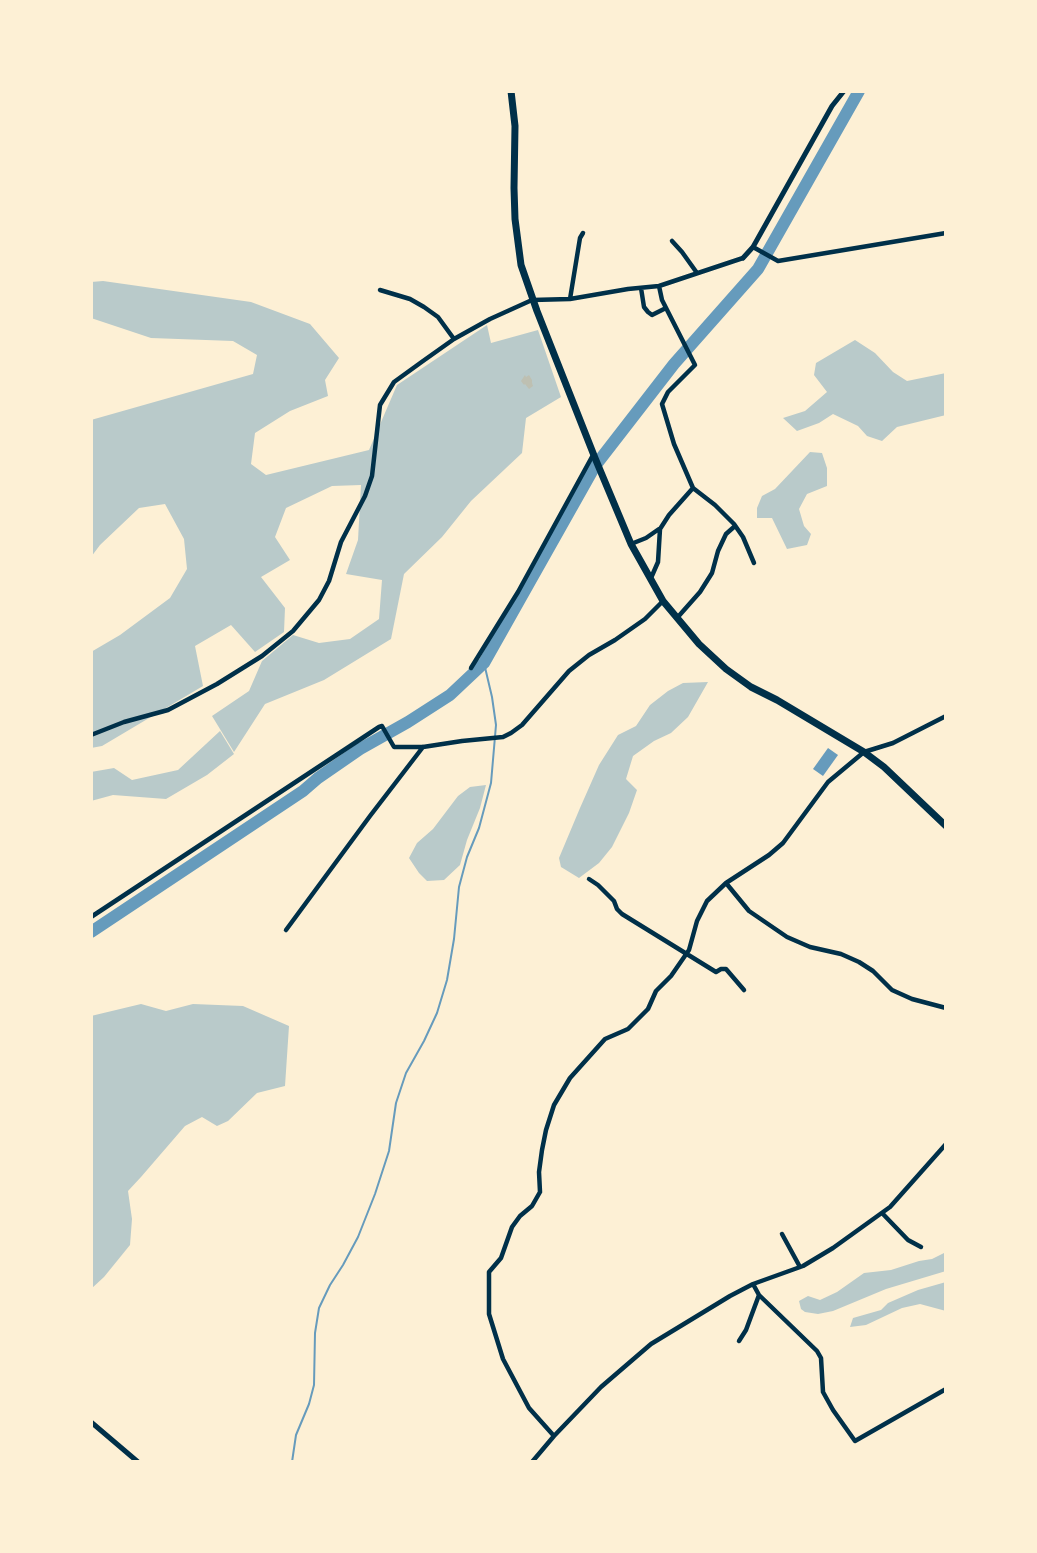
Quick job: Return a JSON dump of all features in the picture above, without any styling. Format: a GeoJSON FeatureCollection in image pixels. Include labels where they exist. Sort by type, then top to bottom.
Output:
{"type":"FeatureCollection","features":[{"type":"Feature","properties":{"kind":"main road"},"geometry":{"type":"LineString","coordinates":[[511,91],[515,126],[513,188],[521,265],[532,300],[631,544],[663,601],[699,644],[726,669],[751,687],[864,752],[884,767],[946,826]]}},
{"type":"Feature","properties":{"kind":"street"},"geometry":{"type":"LineString","coordinates":[[91,735],[124,722],[168,710],[262,656],[293,631],[319,600],[329,582],[341,542],[365,496],[372,476],[380,405],[394,382],[454,339],[490,318],[532,300],[570,299],[659,286],[743,258],[755,248],[832,106],[845,91]]}},
{"type":"Feature","properties":{"kind":"street"},"geometry":{"type":"LineString","coordinates":[[570,299],[583,233]]}},
{"type":"Feature","properties":{"kind":"street"},"geometry":{"type":"LineString","coordinates":[[755,248],[778,261],[946,233]]}},
{"type":"Feature","properties":{"kind":"street"},"geometry":{"type":"LineString","coordinates":[[671,241],[697,273]]}},
{"type":"Feature","properties":{"kind":"street"},"geometry":{"type":"LineString","coordinates":[[659,286],[666,308],[695,365],[668,392],[662,404],[674,444],[693,488],[715,505],[735,526],[743,537],[754,564]]}},
{"type":"Feature","properties":{"kind":"street"},"geometry":{"type":"LineString","coordinates":[[641,288],[644,307],[648,312],[652,315],[666,308]]}},
{"type":"Feature","properties":{"kind":"street"},"geometry":{"type":"LineString","coordinates":[[380,290],[410,299],[424,307],[438,317],[454,339]]}},
{"type":"Feature","properties":{"kind":"street"},"geometry":{"type":"LineString","coordinates":[[471,668],[518,592],[594,456]]}},
{"type":"Feature","properties":{"kind":"street"},"geometry":{"type":"LineString","coordinates":[[631,544],[660,529],[693,488]]}},
{"type":"Feature","properties":{"kind":"street"},"geometry":{"type":"LineString","coordinates":[[676,618],[700,592],[712,573],[726,534],[735,526]]}},
{"type":"Feature","properties":{"kind":"street"},"geometry":{"type":"LineString","coordinates":[[651,580],[658,562],[660,529]]}},
{"type":"Feature","properties":{"kind":"street"},"geometry":{"type":"LineString","coordinates":[[91,917],[382,726],[394,747],[423,747],[503,737],[522,725],[569,671],[645,619],[663,601]]}},
{"type":"Feature","properties":{"kind":"street"},"geometry":{"type":"LineString","coordinates":[[554,1436],[528,1408],[503,1359],[489,1314],[489,1272],[501,1258],[512,1227],[532,1206],[540,1192],[539,1172],[546,1129],[554,1105],[569,1078],[605,1039],[628,1029],[648,1009],[656,991],[671,976],[689,950],[697,920],[707,901],[726,883],[769,855],[783,842],[828,782],[864,752],[893,743],[945,720]]}},
{"type":"Feature","properties":{"kind":"street"},"geometry":{"type":"LineString","coordinates":[[286,930],[423,747]]}},
{"type":"Feature","properties":{"kind":"street"},"geometry":{"type":"LineString","coordinates":[[589,880],[614,901],[622,914],[716,972],[726,969],[744,990]]}},
{"type":"Feature","properties":{"kind":"street"},"geometry":{"type":"LineString","coordinates":[[726,883],[749,911],[787,937],[810,947],[850,958],[873,971],[892,990],[912,999],[946,1008]]}},
{"type":"Feature","properties":{"kind":"street"},"geometry":{"type":"LineString","coordinates":[[532,1462],[601,1387],[651,1344],[730,1296],[753,1284],[800,1267],[833,1248],[890,1208],[946,1144]]}},
{"type":"Feature","properties":{"kind":"street"},"geometry":{"type":"LineString","coordinates":[[882,1213],[908,1241],[921,1247]]}},
{"type":"Feature","properties":{"kind":"street"},"geometry":{"type":"LineString","coordinates":[[782,1234],[800,1267]]}},
{"type":"Feature","properties":{"kind":"street"},"geometry":{"type":"LineString","coordinates":[[753,1284],[759,1295],[817,1351],[821,1358],[823,1392],[855,1441],[946,1390]]}},
{"type":"Feature","properties":{"kind":"street"},"geometry":{"type":"LineString","coordinates":[[739,1341],[759,1295]]}},
{"type":"Feature","properties":{"kind":"street"},"geometry":{"type":"LineString","coordinates":[[91,1422],[138,1462]]}},
{"type":"Feature","properties":{"kind":"shaded area"},"geometry":{"type":"Polygon","coordinates":[[[103,281],[251,302],[310,324],[339,358],[325,380],[328,396],[290,411],[255,433],[251,464],[266,475],[369,450],[397,385],[487,325],[491,343],[538,330],[561,397],[526,418],[522,453],[471,501],[442,537],[404,574],[391,639],[324,680],[265,704],[234,752],[212,716],[249,691],[262,661],[293,635],[319,643],[350,639],[379,619],[382,580],[346,574],[358,540],[361,485],[332,486],[286,508],[275,537],[290,560],[261,577],[285,608],[284,632],[255,652],[231,625],[195,646],[203,686],[102,746],[91,748],[91,652],[120,635],[170,598],[187,569],[184,539],[165,504],[139,508],[91,557],[91,420],[253,374],[257,355],[233,341],[151,338],[91,318],[91,282],[103,281]]]}},
{"type":"Feature","properties":{"kind":"shaded area"},"geometry":{"type":"Polygon","coordinates":[[[855,340],[875,353],[893,372],[907,381],[946,373],[946,415],[897,427],[882,441],[867,436],[858,426],[833,414],[819,423],[797,431],[783,418],[805,411],[827,392],[814,375],[816,363],[855,340]]]}},
{"type":"Feature","properties":{"kind":"shaded area"},"geometry":{"type":"Polygon","coordinates":[[[810,452],[822,453],[827,468],[827,486],[807,494],[799,509],[804,526],[811,534],[807,545],[787,549],[772,518],[757,518],[757,508],[762,496],[775,489],[810,452]]]}},
{"type":"Feature","properties":{"kind":"shaded area"},"geometry":{"type":"Polygon","coordinates":[[[708,682],[688,717],[671,733],[633,756],[626,779],[637,790],[612,847],[599,863],[579,878],[561,867],[559,858],[580,808],[599,765],[618,735],[636,726],[650,705],[668,691],[683,683],[708,682]]]}},
{"type":"Feature","properties":{"kind":"shaded area"},"geometry":{"type":"Polygon","coordinates":[[[220,731],[234,754],[207,775],[166,799],[113,795],[91,801],[91,772],[114,768],[132,780],[178,770],[220,731]]]}},
{"type":"Feature","properties":{"kind":"shaded area"},"geometry":{"type":"Polygon","coordinates":[[[486,785],[460,865],[444,880],[427,881],[409,858],[417,843],[433,829],[458,796],[470,787],[486,785]]]}},
{"type":"Feature","properties":{"kind":"shaded area"},"geometry":{"type":"Polygon","coordinates":[[[141,1004],[166,1011],[193,1004],[243,1006],[289,1026],[285,1086],[257,1093],[228,1121],[217,1126],[202,1117],[185,1126],[128,1191],[132,1219],[130,1245],[91,1289],[91,1016],[141,1004]]]}},
{"type":"Feature","properties":{"kind":"shaded area"},"geometry":{"type":"Polygon","coordinates":[[[946,1252],[946,1271],[886,1289],[833,1311],[818,1314],[801,1309],[799,1301],[808,1296],[820,1300],[864,1273],[891,1270],[932,1259],[946,1252]]]}},
{"type":"Feature","properties":{"kind":"shaded area"},"geometry":{"type":"Polygon","coordinates":[[[946,1282],[946,1311],[920,1304],[902,1308],[866,1325],[850,1327],[853,1318],[881,1310],[888,1303],[918,1290],[946,1282]]]}},
{"type":"Feature","properties":{"kind":"water"},"geometry":{"type":"Polygon","coordinates":[[[828,748],[838,755],[823,776],[813,769],[828,748]]]}},
{"type":"Feature","properties":{"kind":"building"},"geometry":{"type":"Polygon","coordinates":[[[525,375],[529,375],[532,380],[533,386],[529,389],[521,381],[525,375]]]}},
{"type":"Feature","properties":{"kind":"waterway"},"geometry":{"type":"LineString","coordinates":[[91,932],[303,791],[360,749],[450,695],[484,663],[595,466],[674,364],[758,269],[859,91]]}},
{"type":"Feature","properties":{"kind":"waterway"},"geometry":{"type":"LineString","coordinates":[[292,1462],[296,1435],[314,1385],[315,1333],[319,1308],[358,1237],[375,1194],[389,1151],[396,1103],[406,1073],[437,1013],[447,980],[459,887],[491,783],[496,725],[484,663]]}}]}
